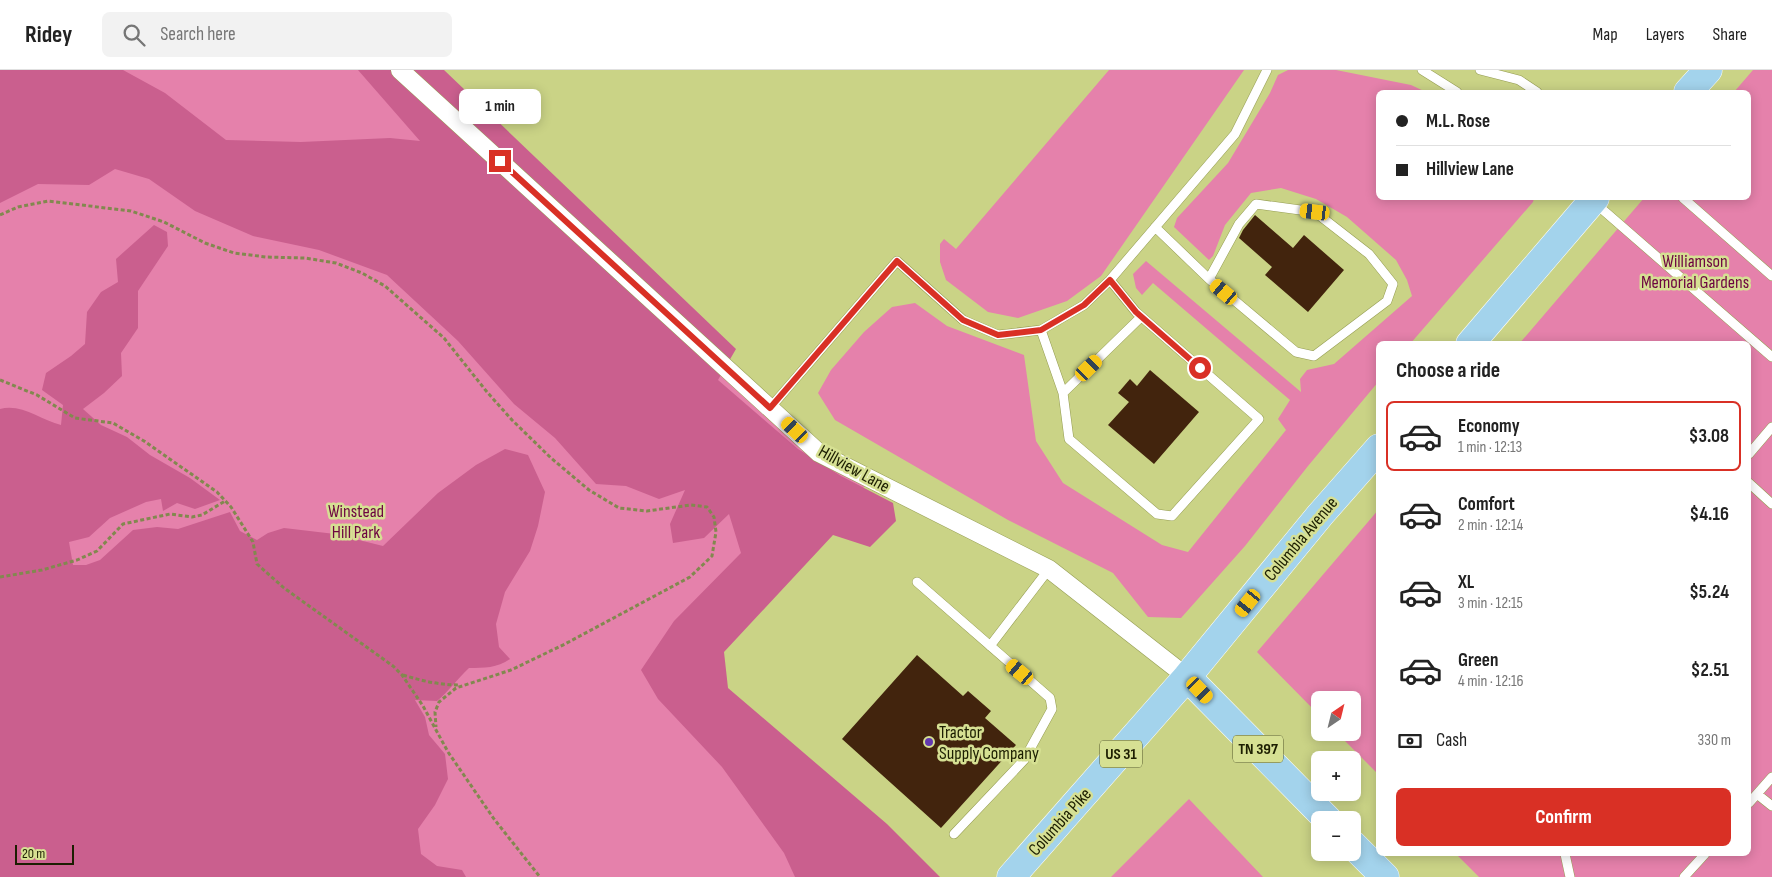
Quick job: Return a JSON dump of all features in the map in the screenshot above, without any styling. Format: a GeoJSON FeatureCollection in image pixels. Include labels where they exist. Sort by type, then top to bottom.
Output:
{"type":"FeatureCollection","features":[{"type":"Feature","properties":{"kind":"main road"},"geometry":{"type":"LineString","coordinates":[[1690,90],[1708,70]]}},
{"type":"Feature","properties":{"kind":"main road"},"geometry":{"type":"LineString","coordinates":[[1473,341],[1591,200]]}},
{"type":"Feature","properties":{"kind":"main road","name":"Columbia Avenue"},"geometry":{"type":"LineString","coordinates":[[1188,677],[1320,515],[1376,451]]}},
{"type":"Feature","properties":{"kind":"main road","name":"TN 397"},"geometry":{"type":"LineString","coordinates":[[1188,677],[1319,811]]}},
{"type":"Feature","properties":{"kind":"main road","name":"Columbia Pike"},"geometry":{"type":"LineString","coordinates":[[1011,877],[1188,677]]}},
{"type":"Feature","properties":{"kind":"main road"},"geometry":{"type":"LineString","coordinates":[[1361,853],[1384,877]]}},
{"type":"Feature","properties":{"kind":"street","name":"Hillview Lane"},"geometry":{"type":"LineString","coordinates":[[400,70],[820,453],[1049,569],[1188,677]]}},
{"type":"Feature","properties":{"kind":"lane"},"geometry":{"type":"LineString","coordinates":[[770,408],[897,261],[963,320],[998,335],[1041,330],[1084,305],[1110,280],[1234,134],[1267,70]]}},
{"type":"Feature","properties":{"kind":"lane"},"geometry":{"type":"LineString","coordinates":[[1422,70],[1454,90]]}},
{"type":"Feature","properties":{"kind":"lane"},"geometry":{"type":"LineString","coordinates":[[1480,70],[1519,80],[1534,90]]}},
{"type":"Feature","properties":{"kind":"lane"},"geometry":{"type":"LineString","coordinates":[[1595,200],[1772,357]]}},
{"type":"Feature","properties":{"kind":"lane"},"geometry":{"type":"LineString","coordinates":[[1685,200],[1772,276]]}},
{"type":"Feature","properties":{"kind":"lane"},"geometry":{"type":"LineString","coordinates":[[1155,227],[1209,280],[1296,352],[1314,356],[1387,302],[1393,284],[1369,254],[1315,212],[1256,204],[1238,224],[1209,280]]}},
{"type":"Feature","properties":{"kind":"lane"},"geometry":{"type":"LineString","coordinates":[[1041,330],[1063,393],[1069,439],[1157,514],[1172,516],[1259,419],[1141,317],[1110,280]]}},
{"type":"Feature","properties":{"kind":"lane"},"geometry":{"type":"LineString","coordinates":[[1063,393],[1141,317]]}},
{"type":"Feature","properties":{"kind":"lane"},"geometry":{"type":"LineString","coordinates":[[1751,452],[1772,427]]}},
{"type":"Feature","properties":{"kind":"lane"},"geometry":{"type":"LineString","coordinates":[[1751,485],[1772,504]]}},
{"type":"Feature","properties":{"kind":"lane"},"geometry":{"type":"LineString","coordinates":[[990,646],[1049,569]]}},
{"type":"Feature","properties":{"kind":"lane"},"geometry":{"type":"LineString","coordinates":[[917,582],[1050,698],[1052,709],[1024,760],[954,834]]}},
{"type":"Feature","properties":{"kind":"lane"},"geometry":{"type":"LineString","coordinates":[[1751,801],[1772,777]]}},
{"type":"Feature","properties":{"kind":"lane"},"geometry":{"type":"LineString","coordinates":[[1757,794],[1772,806]]}},
{"type":"Feature","properties":{"kind":"lane"},"geometry":{"type":"LineString","coordinates":[[1565,856],[1570,877]]}},
{"type":"Feature","properties":{"kind":"lane"},"geometry":{"type":"LineString","coordinates":[[1684,877],[1703,856]]}},
{"type":"Feature","properties":{"kind":"path"},"geometry":{"type":"LineString","coordinates":[[0,214],[18,206],[48,201],[131,211],[164,222],[205,243],[234,253],[266,257],[305,258],[336,263],[362,272],[385,286],[444,338],[512,420],[551,458],[589,490],[619,508],[647,511],[691,505],[707,507],[714,517],[716,532],[712,556],[690,577],[565,644],[511,670],[461,685],[444,685],[420,681],[402,674]]}},
{"type":"Feature","properties":{"kind":"path"},"geometry":{"type":"LineString","coordinates":[[0,380],[37,395],[75,418],[112,423],[144,441],[217,492],[232,508],[253,542],[257,564],[284,588],[402,674],[436,727],[448,752],[494,818],[540,877]]}},
{"type":"Feature","properties":{"kind":"path"},"geometry":{"type":"LineString","coordinates":[[0,576],[42,570],[77,560],[97,551],[123,524],[170,514],[192,517],[202,515],[226,501]]}},
{"type":"Feature","properties":{"kind":"path"},"geometry":{"type":"LineString","coordinates":[[436,727],[435,712],[439,702],[461,685]]}},
{"type":"Feature","properties":{"kind":"green space","name":"Winstead Hill Park"},"geometry":{"type":"Polygon","coordinates":[[[0,70],[390,70],[820,464],[866,485],[689,678],[916,877],[0,877],[0,70]]]}},
{"type":"Feature","properties":{"kind":"green space"},"geometry":{"type":"Polygon","coordinates":[[[1109,70],[1244,70],[1101,276],[1067,301],[1018,318],[988,312],[946,280],[940,262],[940,244],[944,239],[956,249],[1109,70]]]}},
{"type":"Feature","properties":{"kind":"green space"},"geometry":{"type":"Polygon","coordinates":[[[1288,70],[1336,70],[1411,85],[1422,90],[1376,90],[1376,200],[1534,200],[1413,341],[1376,341],[1376,385],[1245,546],[1181,618],[1148,617],[1113,573],[1008,520],[835,420],[818,393],[831,370],[864,332],[892,307],[915,303],[947,326],[1024,355],[1036,441],[1063,483],[1162,545],[1188,552],[1286,430],[1278,419],[1290,400],[1153,283],[1142,295],[1136,288],[1133,274],[1146,261],[1301,392],[1300,379],[1307,370],[1334,364],[1412,296],[1407,280],[1396,260],[1347,217],[1316,199],[1281,188],[1251,193],[1225,225],[1213,256],[1209,260],[1174,227],[1177,218],[1228,163],[1270,93],[1278,75],[1288,70]]]}},
{"type":"Feature","properties":{"kind":"green space","name":"Williamson Memorial Gardens"},"geometry":{"type":"Polygon","coordinates":[[[1753,70],[1772,70],[1772,877],[1479,877],[1458,856],[1751,856],[1751,341],[1522,341],[1642,200],[1751,200],[1751,90],[1736,90],[1753,70]]]}},
{"type":"Feature","properties":{"kind":"green space"},"geometry":{"type":"Polygon","coordinates":[[[1376,513],[1376,772],[1361,757],[1361,751],[1355,751],[1345,741],[1361,741],[1361,691],[1311,691],[1311,707],[1257,652],[1376,513]]]}},
{"type":"Feature","properties":{"kind":"green space"},"geometry":{"type":"Polygon","coordinates":[[[1189,799],[1263,877],[1111,877],[1189,799]]]}},
{"type":"Feature","properties":{"kind":"shaded area"},"geometry":{"type":"Polygon","coordinates":[[[0,70],[123,70],[165,93],[226,140],[301,142],[390,138],[420,141],[358,70],[444,70],[736,349],[718,380],[798,449],[841,476],[893,503],[896,521],[870,547],[833,535],[724,652],[728,688],[887,824],[940,877],[795,877],[784,853],[722,767],[658,699],[641,670],[674,621],[741,553],[729,514],[704,538],[673,543],[670,524],[685,490],[659,499],[626,486],[596,484],[555,438],[514,404],[458,341],[387,275],[319,250],[253,236],[195,211],[149,179],[115,169],[89,185],[38,184],[0,203],[0,70]]]}},
{"type":"Feature","properties":{"kind":"shaded area"},"geometry":{"type":"Polygon","coordinates":[[[154,225],[167,232],[168,246],[138,291],[138,328],[121,353],[122,376],[83,409],[101,425],[127,437],[150,455],[190,478],[220,500],[195,509],[177,503],[163,511],[161,499],[146,502],[110,518],[89,537],[69,542],[73,565],[86,565],[100,560],[133,530],[157,527],[178,529],[230,512],[240,531],[257,540],[268,533],[284,528],[335,534],[383,546],[438,493],[476,465],[505,449],[528,455],[545,492],[538,526],[530,551],[505,592],[496,624],[499,647],[510,659],[495,666],[469,668],[437,701],[415,700],[425,717],[429,735],[445,754],[448,779],[435,805],[418,829],[421,854],[437,866],[462,870],[466,877],[0,877],[0,409],[16,408],[61,425],[63,405],[42,390],[46,373],[85,344],[87,312],[101,292],[118,282],[116,259],[154,225]]]}},
{"type":"Feature","properties":{"kind":"building"},"geometry":{"type":"Polygon","coordinates":[[[1255,215],[1293,248],[1304,235],[1344,270],[1308,312],[1265,275],[1272,267],[1239,238],[1255,215]]]}},
{"type":"Feature","properties":{"kind":"building"},"geometry":{"type":"Polygon","coordinates":[[[1150,370],[1199,412],[1154,464],[1108,425],[1129,402],[1118,393],[1130,379],[1137,386],[1150,370]]]}},
{"type":"Feature","properties":{"kind":"building","name":"Tractor Supply Company"},"geometry":{"type":"Polygon","coordinates":[[[917,655],[963,696],[968,691],[991,711],[985,718],[1016,745],[941,828],[842,739],[917,655]]]}},
{"type":"Feature","properties":{"kind":"place","name":"Tractor Supply Company"},"geometry":{"type":"Point","coordinates":[929,742]}},
{"type":"Feature","properties":{"kind":"route"},"geometry":{"type":"LineString","coordinates":[[500,161],[770,408],[897,261],[963,320],[998,335],[1041,330],[1084,305],[1110,280],[1136,312],[1200,368]]}}]}
